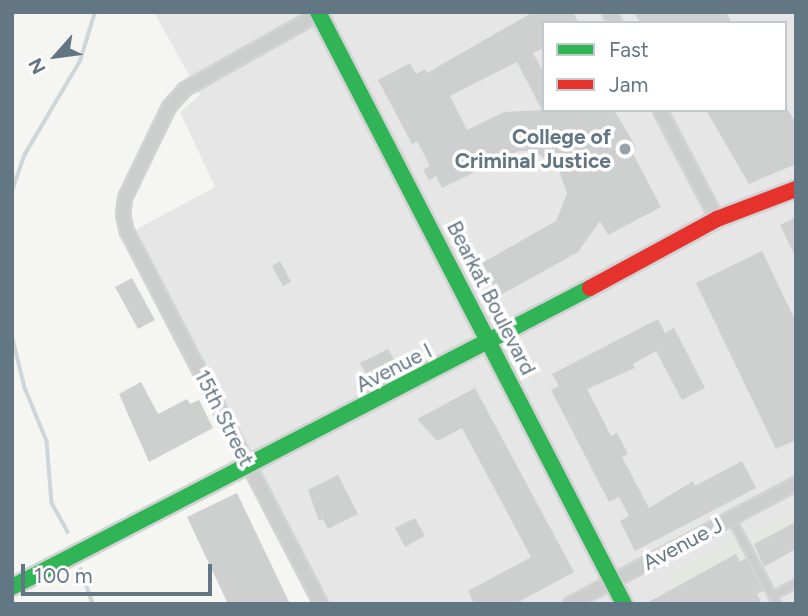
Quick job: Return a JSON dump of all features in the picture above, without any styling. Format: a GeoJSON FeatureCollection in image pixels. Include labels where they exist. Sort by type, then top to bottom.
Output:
{"type":"FeatureCollection","features":[{"type":"Feature","properties":{"kind":"street","name":"15th Street"},"geometry":{"type":"LineString","coordinates":[[319,13],[185,89],[169,107],[125,198],[127,232],[321,604]]}},
{"type":"Feature","properties":{"kind":"street","name":"Bearkat Boulevard"},"geometry":{"type":"LineString","coordinates":[[319,13],[624,604]]}},
{"type":"Feature","properties":{"kind":"street"},"geometry":{"type":"LineString","coordinates":[[661,112],[717,219]]}},
{"type":"Feature","properties":{"kind":"street","name":"Avenue I"},"geometry":{"type":"LineString","coordinates":[[12,587],[491,342],[717,219],[796,189]]}},
{"type":"Feature","properties":{"kind":"street","name":"Avenue J"},"geometry":{"type":"LineString","coordinates":[[570,604],[796,484]]}},
{"type":"Feature","properties":{"kind":"lane"},"geometry":{"type":"LineString","coordinates":[[731,518],[777,604]]}},
{"type":"Feature","properties":{"kind":"lane"},"geometry":{"type":"LineString","coordinates":[[773,596],[796,583]]}},
{"type":"Feature","properties":{"kind":"shaded area"},"geometry":{"type":"Polygon","coordinates":[[[154,12],[796,12],[796,604],[329,604],[135,230],[215,187],[180,112],[200,95],[154,12]]]}},
{"type":"Feature","properties":{"kind":"shaded area"},"geometry":{"type":"Polygon","coordinates":[[[796,508],[796,522],[754,544],[748,533],[796,508]]]}},
{"type":"Feature","properties":{"kind":"shaded area"},"geometry":{"type":"Polygon","coordinates":[[[736,539],[747,558],[740,562],[735,554],[673,587],[667,576],[736,539]]]}},
{"type":"Feature","properties":{"kind":"building"},"geometry":{"type":"Polygon","coordinates":[[[533,12],[573,12],[578,21],[542,21],[542,49],[533,53],[542,69],[542,110],[542,112],[615,112],[636,147],[631,150],[661,207],[608,235],[600,221],[578,252],[499,296],[493,285],[486,289],[481,278],[488,274],[482,263],[556,221],[567,194],[558,167],[533,151],[519,151],[442,188],[436,176],[429,180],[423,170],[430,166],[417,141],[412,144],[378,80],[410,63],[416,74],[425,69],[427,73],[533,12]],[[517,62],[450,96],[467,130],[504,112],[542,110],[517,62]]]}},
{"type":"Feature","properties":{"kind":"building"},"geometry":{"type":"Polygon","coordinates":[[[634,12],[726,12],[731,21],[639,21],[634,12]]]}},
{"type":"Feature","properties":{"kind":"building"},"geometry":{"type":"Polygon","coordinates":[[[788,110],[796,123],[796,164],[749,184],[707,112],[788,110]]]}},
{"type":"Feature","properties":{"kind":"building"},"geometry":{"type":"Polygon","coordinates":[[[796,217],[796,258],[780,225],[796,217]]]}},
{"type":"Feature","properties":{"kind":"building"},"geometry":{"type":"Polygon","coordinates":[[[762,251],[796,322],[796,440],[776,449],[696,283],[762,251]]]}},
{"type":"Feature","properties":{"kind":"building"},"geometry":{"type":"Polygon","coordinates":[[[280,261],[291,282],[283,286],[272,266],[280,261]]]}},
{"type":"Feature","properties":{"kind":"building"},"geometry":{"type":"Polygon","coordinates":[[[132,278],[155,320],[138,329],[115,287],[132,278]]]}},
{"type":"Feature","properties":{"kind":"building"},"geometry":{"type":"Polygon","coordinates":[[[658,319],[665,333],[674,328],[705,388],[682,400],[656,351],[633,364],[635,368],[587,389],[611,436],[617,433],[628,454],[622,457],[649,508],[693,481],[695,486],[742,461],[756,488],[635,551],[620,521],[629,516],[619,497],[609,502],[551,390],[559,386],[552,374],[658,319]]]}},
{"type":"Feature","properties":{"kind":"building"},"geometry":{"type":"Polygon","coordinates":[[[388,349],[396,363],[368,378],[360,363],[388,349]]]}},
{"type":"Feature","properties":{"kind":"building"},"geometry":{"type":"Polygon","coordinates":[[[141,382],[158,414],[187,399],[190,404],[199,400],[213,428],[149,462],[119,394],[141,382]]]}},
{"type":"Feature","properties":{"kind":"building"},"geometry":{"type":"Polygon","coordinates":[[[475,388],[574,572],[515,604],[474,604],[468,591],[531,557],[462,428],[437,441],[417,419],[475,388]]]}},
{"type":"Feature","properties":{"kind":"building"},"geometry":{"type":"Polygon","coordinates":[[[338,475],[358,514],[328,529],[323,519],[319,521],[308,490],[338,475]]]}},
{"type":"Feature","properties":{"kind":"building"},"geometry":{"type":"Polygon","coordinates":[[[237,493],[290,604],[228,604],[187,517],[237,493]]]}},
{"type":"Feature","properties":{"kind":"building"},"geometry":{"type":"Polygon","coordinates":[[[415,518],[425,536],[405,547],[395,528],[415,518]]]}},
{"type":"Feature","properties":{"kind":"building"},"geometry":{"type":"Polygon","coordinates":[[[796,522],[796,549],[764,567],[754,544],[796,522]]]}},
{"type":"Feature","properties":{"kind":"building"},"geometry":{"type":"Polygon","coordinates":[[[736,554],[740,562],[746,558],[763,591],[757,594],[762,604],[645,604],[736,554]]]}},
{"type":"Feature","properties":{"kind":"waterway"},"geometry":{"type":"LineString","coordinates":[[12,191],[25,154],[80,61],[95,12]]}},
{"type":"Feature","properties":{"kind":"waterway"},"geometry":{"type":"LineString","coordinates":[[12,335],[25,388],[47,441],[52,503],[68,532]]}},
{"type":"Feature","properties":{"kind":"waterway"},"geometry":{"type":"LineString","coordinates":[[81,569],[93,604]]}},
{"type":"Feature","properties":{"kind":"traffic: fast"},"geometry":{"type":"LineString","coordinates":[[318,12],[624,604]]}},
{"type":"Feature","properties":{"kind":"traffic: fast"},"geometry":{"type":"LineString","coordinates":[[12,587],[590,288]]}},
{"type":"Feature","properties":{"kind":"traffic: jam"},"geometry":{"type":"LineString","coordinates":[[590,288],[717,219],[796,189]]}},
{"type":"Feature","properties":{"kind":"place","name":"College of Criminal Justice"},"geometry":{"type":"Point","coordinates":[625,149]}}]}
